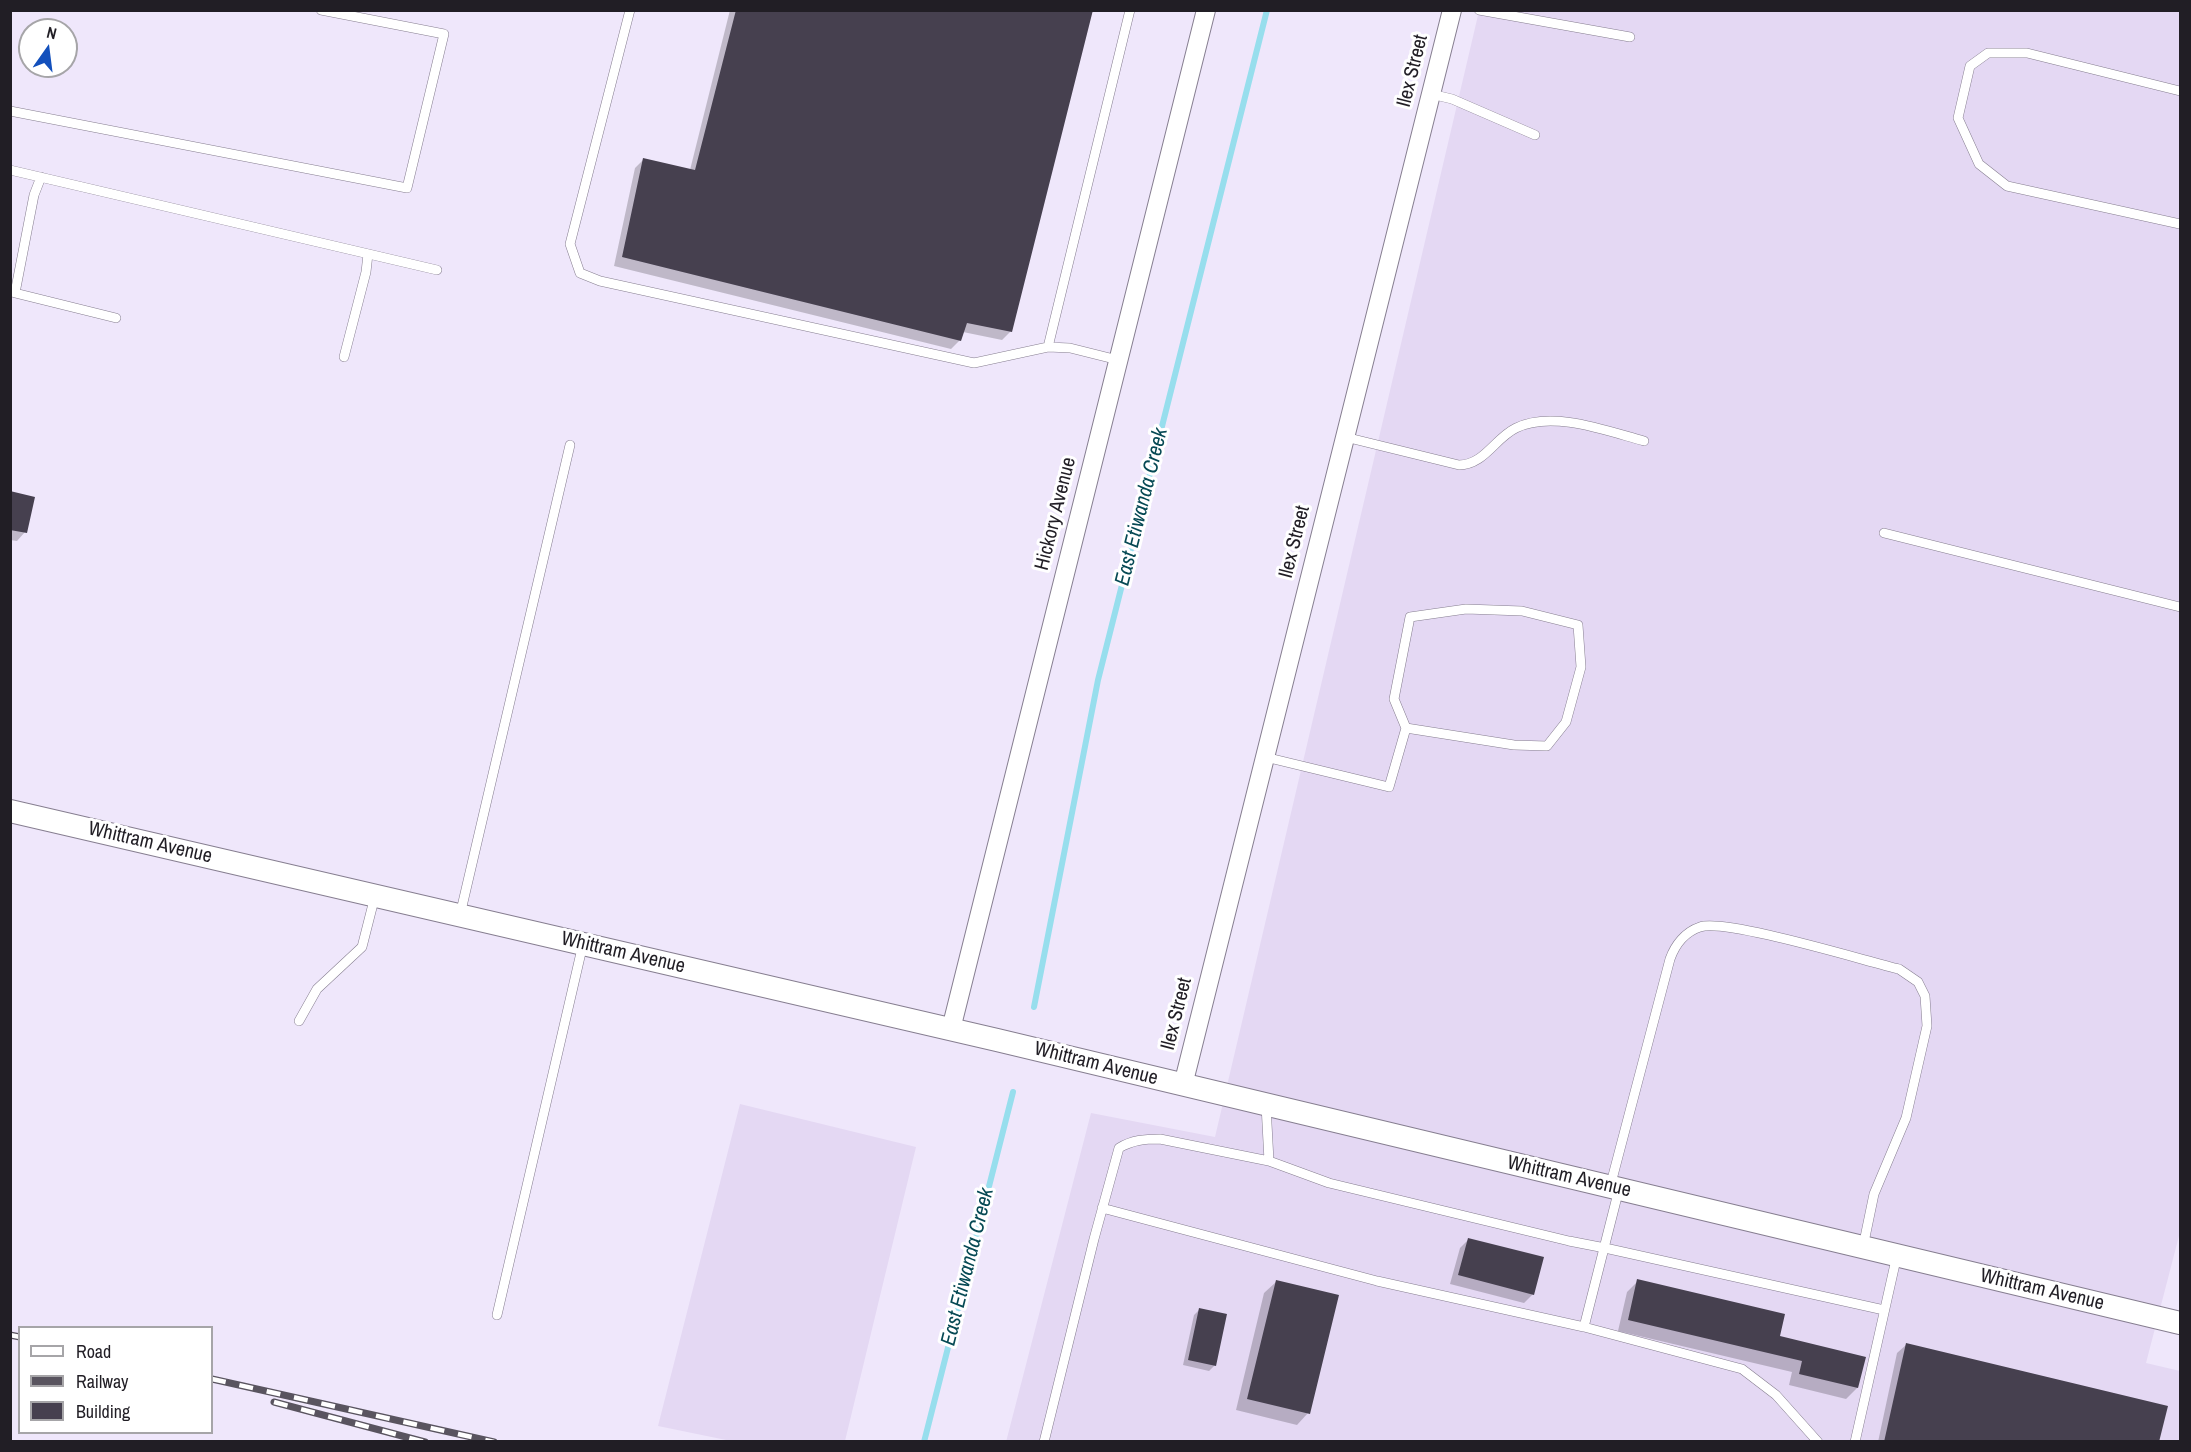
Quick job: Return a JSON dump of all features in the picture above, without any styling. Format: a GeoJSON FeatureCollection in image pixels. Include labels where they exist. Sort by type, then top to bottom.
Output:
{"type":"FeatureCollection","features":[{"type":"Feature","properties":{"kind":"street","name":"Hickory Avenue"},"geometry":{"type":"LineString","coordinates":[[951,1029],[1206,10]]}},
{"type":"Feature","properties":{"kind":"street","name":"Ilex Street"},"geometry":{"type":"LineString","coordinates":[[1183,1085],[1452,10]]}},
{"type":"Feature","properties":{"kind":"street","name":"Whittram Avenue"},"geometry":{"type":"LineString","coordinates":[[10,811],[951,1029],[2181,1323]]}},
{"type":"Feature","properties":{"kind":"lane"},"geometry":{"type":"LineString","coordinates":[[10,111],[407,188],[444,34],[321,10]]}},
{"type":"Feature","properties":{"kind":"lane"},"geometry":{"type":"LineString","coordinates":[[630,10],[570,243],[579,273],[600,281],[974,363],[1015,356],[1048,347],[1070,348],[1118,360]]}},
{"type":"Feature","properties":{"kind":"lane"},"geometry":{"type":"LineString","coordinates":[[1048,347],[1130,10]]}},
{"type":"Feature","properties":{"kind":"lane"},"geometry":{"type":"LineString","coordinates":[[1479,10],[1630,37]]}},
{"type":"Feature","properties":{"kind":"lane"},"geometry":{"type":"LineString","coordinates":[[2181,91],[2027,53],[1988,53],[1970,66],[1958,118],[1979,164],[2007,186],[2181,224]]}},
{"type":"Feature","properties":{"kind":"lane"},"geometry":{"type":"LineString","coordinates":[[1431,94],[1452,99],[1535,135]]}},
{"type":"Feature","properties":{"kind":"lane"},"geometry":{"type":"LineString","coordinates":[[10,170],[437,270]]}},
{"type":"Feature","properties":{"kind":"lane"},"geometry":{"type":"LineString","coordinates":[[41,177],[34,195],[13,292],[116,318]]}},
{"type":"Feature","properties":{"kind":"lane"},"geometry":{"type":"LineString","coordinates":[[344,357],[366,272],[368,254]]}},
{"type":"Feature","properties":{"kind":"lane"},"geometry":{"type":"LineString","coordinates":[[1345,437],[1460,465],[1478,462],[1501,439],[1516,428],[1532,422],[1573,423],[1644,441]]}},
{"type":"Feature","properties":{"kind":"lane"},"geometry":{"type":"LineString","coordinates":[[460,915],[570,445]]}},
{"type":"Feature","properties":{"kind":"lane"},"geometry":{"type":"LineString","coordinates":[[1884,533],[2181,607]]}},
{"type":"Feature","properties":{"kind":"lane"},"geometry":{"type":"LineString","coordinates":[[1264,757],[1389,787],[1406,728],[1394,699],[1410,617],[1466,609],[1522,611],[1578,625],[1581,668],[1566,722],[1547,746],[1514,745],[1406,728]]}},
{"type":"Feature","properties":{"kind":"lane"},"geometry":{"type":"LineString","coordinates":[[299,1021],[317,989],[362,947],[375,896]]}},
{"type":"Feature","properties":{"kind":"lane"},"geometry":{"type":"LineString","coordinates":[[1584,1327],[1605,1248],[1615,1188],[1670,959],[1674,948],[1685,936],[1701,926],[1734,927],[1899,969],[1918,982],[1925,996],[1927,1026],[1906,1118],[1877,1185],[1863,1247]]}},
{"type":"Feature","properties":{"kind":"lane"},"geometry":{"type":"LineString","coordinates":[[497,1315],[583,944]]}},
{"type":"Feature","properties":{"kind":"lane"},"geometry":{"type":"LineString","coordinates":[[1266,1105],[1269,1161]]}},
{"type":"Feature","properties":{"kind":"lane"},"geometry":{"type":"LineString","coordinates":[[1044,1442],[1119,1148],[1127,1143],[1143,1139],[1160,1139],[1269,1161],[1329,1183],[1569,1241],[1884,1310]]}},
{"type":"Feature","properties":{"kind":"lane"},"geometry":{"type":"LineString","coordinates":[[1102,1208],[1377,1281],[1584,1327],[1742,1369],[1776,1395],[1818,1442]]}},
{"type":"Feature","properties":{"kind":"lane"},"geometry":{"type":"LineString","coordinates":[[1855,1442],[1897,1255]]}},
{"type":"Feature","properties":{"kind":"shaded area"},"geometry":{"type":"Polygon","coordinates":[[[1479,11],[2180,11],[2180,1232],[2146,1363],[2180,1371],[2180,1441],[1006,1442],[1091,1113],[1215,1137],[1479,11]]]}},
{"type":"Feature","properties":{"kind":"shaded area"},"geometry":{"type":"Polygon","coordinates":[[[740,1104],[916,1147],[845,1441],[731,1441],[658,1426],[740,1104]]]}},
{"type":"Feature","properties":{"kind":"building"},"geometry":{"type":"Polygon","coordinates":[[[736,10],[1093,10],[1012,332],[967,323],[961,341],[622,257],[643,158],[695,170],[736,10]]]}},
{"type":"Feature","properties":{"kind":"building"},"geometry":{"type":"Polygon","coordinates":[[[10,491],[35,497],[27,533],[10,530],[10,491]]]}},
{"type":"Feature","properties":{"kind":"building"},"geometry":{"type":"Polygon","coordinates":[[[1468,1238],[1544,1257],[1534,1295],[1458,1275],[1468,1238]]]}},
{"type":"Feature","properties":{"kind":"building"},"geometry":{"type":"Polygon","coordinates":[[[1637,1279],[1785,1314],[1780,1336],[1866,1357],[1858,1388],[1799,1374],[1802,1361],[1628,1320],[1637,1279]]]}},
{"type":"Feature","properties":{"kind":"building"},"geometry":{"type":"Polygon","coordinates":[[[1276,1280],[1339,1295],[1310,1414],[1247,1399],[1276,1280]]]}},
{"type":"Feature","properties":{"kind":"building"},"geometry":{"type":"Polygon","coordinates":[[[1199,1308],[1227,1314],[1216,1366],[1188,1360],[1199,1308]]]}},
{"type":"Feature","properties":{"kind":"building"},"geometry":{"type":"Polygon","coordinates":[[[1906,1343],[2168,1406],[2159,1442],[1884,1442],[1906,1343]]]}},
{"type":"Feature","properties":{"kind":"waterway","name":"East Etiwanda Creek"},"geometry":{"type":"LineString","coordinates":[[1034,1007],[1098,680],[1267,10]]}},
{"type":"Feature","properties":{"kind":"waterway","name":"East Etiwanda Creek"},"geometry":{"type":"LineString","coordinates":[[924,1442],[1013,1092]]}},
{"type":"Feature","properties":{"kind":"railway"},"geometry":{"type":"LineString","coordinates":[[10,1335],[18,1337]]}},
{"type":"Feature","properties":{"kind":"railway"},"geometry":{"type":"LineString","coordinates":[[213,1379],[494,1442]]}},
{"type":"Feature","properties":{"kind":"railway"},"geometry":{"type":"LineString","coordinates":[[274,1402],[425,1442]]}}]}
